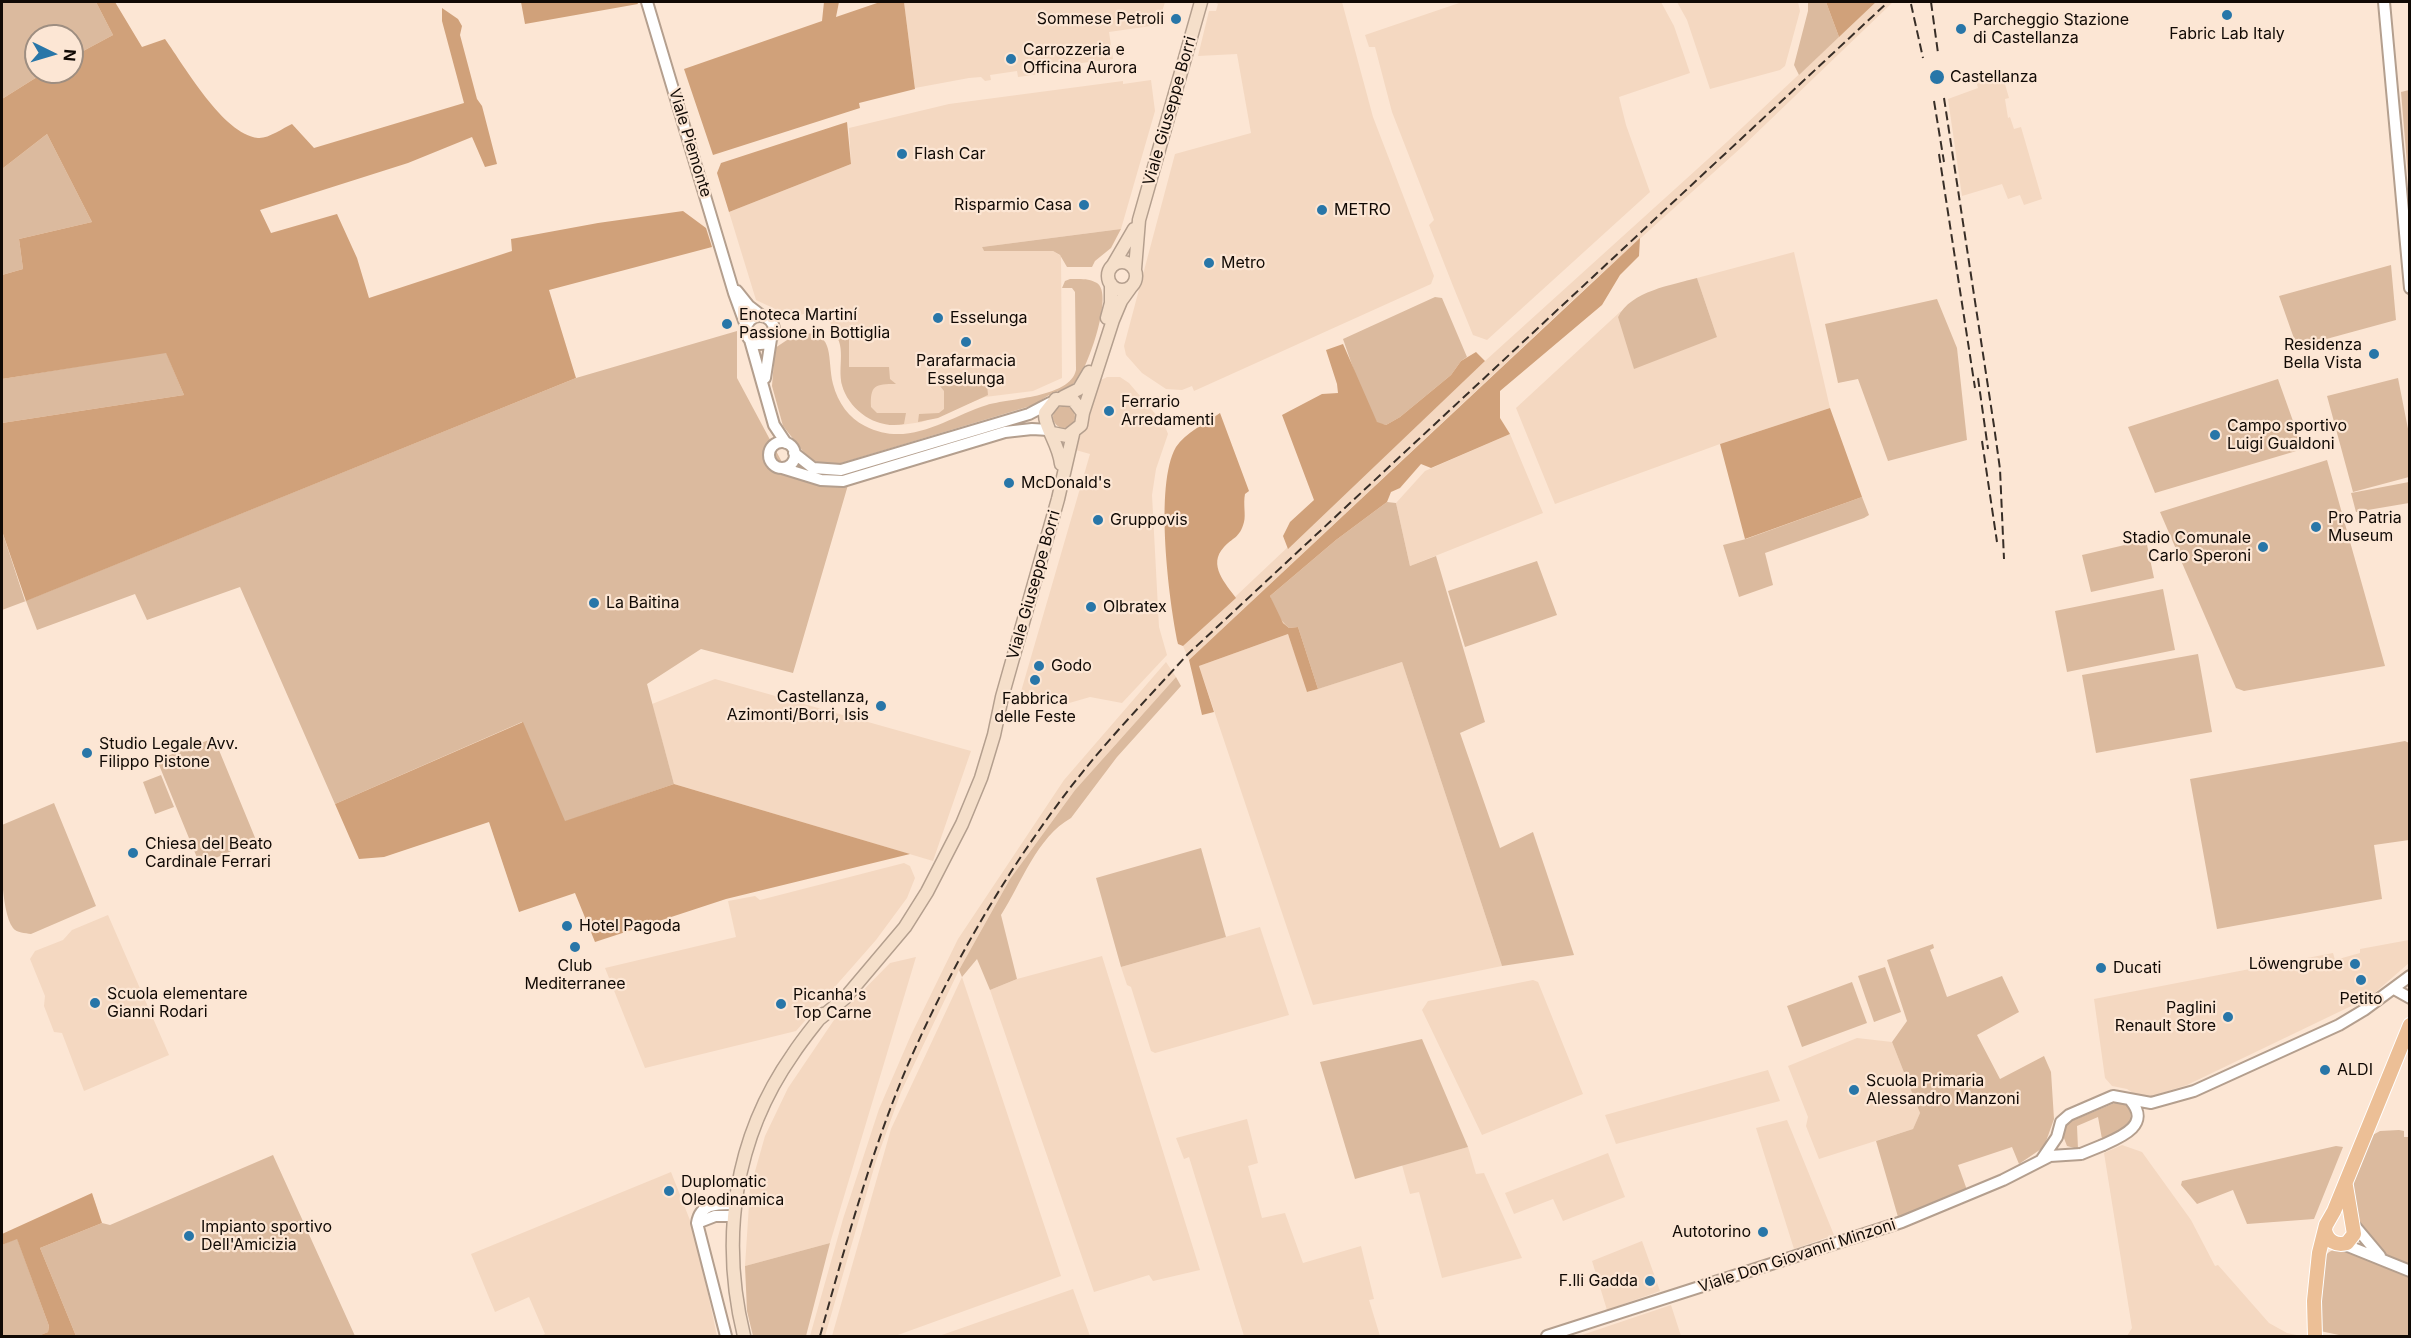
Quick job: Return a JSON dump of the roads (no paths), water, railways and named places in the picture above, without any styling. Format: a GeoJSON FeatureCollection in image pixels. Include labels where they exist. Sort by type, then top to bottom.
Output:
{"type":"FeatureCollection","features":[{"type":"Feature","properties":{"kind":"main road","name":"Viale Giuseppe Borri"},"geometry":{"type":"LineString","coordinates":[[744,1336],[732,1274],[733,1210],[745,1153],[762,1110],[788,1061],[818,1020],[877,953],[933,878],[969,806],[987,737],[1002,697],[1050,530],[1062,472],[1073,434],[1081,426],[1083,413],[1121,301],[1136,279],[1139,220],[1201,2]]}},
{"type":"Feature","properties":{"kind":"main road","name":"Viale Giuseppe Borri"},"geometry":{"type":"LineString","coordinates":[[1062,472],[1060,452],[1045,413],[1057,400],[1081,386],[1090,370],[1110,308],[1111,284],[1108,276],[1139,220]]}},
{"type":"Feature","properties":{"kind":"main road"},"geometry":{"type":"LineString","coordinates":[[1113,265],[1124,261],[1135,269]]}},
{"type":"Feature","properties":{"kind":"main road"},"geometry":{"type":"LineString","coordinates":[[1111,284],[1119,290],[1131,287]]}},
{"type":"Feature","properties":{"kind":"main road"},"geometry":{"type":"LineString","coordinates":[[1057,400],[1077,403],[1083,413]]}},
{"type":"Feature","properties":{"kind":"main road"},"geometry":{"type":"LineString","coordinates":[[1051,431],[1061,436],[1073,434]]}},
{"type":"Feature","properties":{"kind":"main road"},"geometry":{"type":"LineString","coordinates":[[2315,1336],[2314,1301],[2325,1230],[2409,1025]]}},
{"type":"Feature","properties":{"kind":"main road"},"geometry":{"type":"LineString","coordinates":[[2318,1264],[2326,1251],[2352,1238],[2354,1223],[2347,1202],[2347,1177]]}},
{"type":"Feature","properties":{"kind":"main road"},"geometry":{"type":"LineString","coordinates":[[2332,1217],[2344,1216],[2354,1223]]}},
{"type":"Feature","properties":{"kind":"main road"},"geometry":{"type":"LineString","coordinates":[[2325,1230],[2329,1239],[2340,1244]]}},
{"type":"Feature","properties":{"kind":"street","name":"Viale Piemonte"},"geometry":{"type":"LineString","coordinates":[[647,2],[746,326]]}},
{"type":"Feature","properties":{"kind":"street"},"geometry":{"type":"LineString","coordinates":[[2384,2],[2409,288]]}},
{"type":"Feature","properties":{"kind":"street","name":"Viale Piemonte"},"geometry":{"type":"LineString","coordinates":[[732,285],[749,306],[762,316]]}},
{"type":"Feature","properties":{"kind":"street"},"geometry":{"type":"LineString","coordinates":[[764,390],[766,357],[774,332],[772,324],[762,316],[751,320],[746,326],[764,390],[774,424],[794,453],[816,469],[844,470],[1029,414],[1057,400]]}},
{"type":"Feature","properties":{"kind":"street"},"geometry":{"type":"LineString","coordinates":[[750,340],[760,344],[771,339]]}},
{"type":"Feature","properties":{"kind":"street"},"geometry":{"type":"LineString","coordinates":[[774,424],[771,462],[782,468],[820,480],[843,481],[1005,432],[1032,429],[1051,431]]}},
{"type":"Feature","properties":{"kind":"street"},"geometry":{"type":"LineString","coordinates":[[771,448],[779,442],[786,443]]}},
{"type":"Feature","properties":{"kind":"street"},"geometry":{"type":"LineString","coordinates":[[782,468],[792,463],[794,453]]}},
{"type":"Feature","properties":{"kind":"street","name":"Viale Don Giovanni Minzoni"},"geometry":{"type":"LineString","coordinates":[[1547,1336],[1902,1222],[2003,1180],[2042,1159],[2076,1154],[2103,1145],[2129,1133],[2137,1119],[2160,1102],[2194,1091],[2321,1034],[2348,1020],[2409,976]]}},
{"type":"Feature","properties":{"kind":"street"},"geometry":{"type":"LineString","coordinates":[[2394,989],[2409,998]]}},
{"type":"Feature","properties":{"kind":"street","name":"Viale Don Giovanni Minzoni"},"geometry":{"type":"LineString","coordinates":[[2042,1159],[2057,1137],[2062,1120],[2089,1106],[2116,1096],[2131,1101],[2160,1102]]}},
{"type":"Feature","properties":{"kind":"street"},"geometry":{"type":"LineString","coordinates":[[2131,1101],[2136,1110],[2137,1119]]}},
{"type":"Feature","properties":{"kind":"street"},"geometry":{"type":"LineString","coordinates":[[2057,1137],[2062,1148],[2076,1154]]}},
{"type":"Feature","properties":{"kind":"street"},"geometry":{"type":"LineString","coordinates":[[726,1336],[697,1223],[699,1213],[716,1204],[733,1210]]}},
{"type":"Feature","properties":{"kind":"street"},"geometry":{"type":"LineString","coordinates":[[2354,1223],[2384,1260]]}},
{"type":"Feature","properties":{"kind":"street"},"geometry":{"type":"LineString","coordinates":[[2340,1244],[2409,1272]]}},
{"type":"Feature","properties":{"kind":"railway"},"geometry":{"type":"LineString","coordinates":[[820,1336],[849,1235],[893,1102],[940,995],[1000,889],[1046,821],[1084,771],[1187,655],[1888,2]]}},
{"type":"Feature","properties":{"kind":"railway"},"geometry":{"type":"LineString","coordinates":[[1931,2],[1938,53]]}},
{"type":"Feature","properties":{"kind":"railway"},"geometry":{"type":"LineString","coordinates":[[1911,4],[1923,58]]}},
{"type":"Feature","properties":{"kind":"railway"},"geometry":{"type":"LineString","coordinates":[[1944,98],[2000,469],[2004,559]]}},
{"type":"Feature","properties":{"kind":"railway"},"geometry":{"type":"LineString","coordinates":[[1934,101],[1944,162]]}},
{"type":"Feature","properties":{"kind":"railway"},"geometry":{"type":"LineString","coordinates":[[1939,154],[1975,388]]}},
{"type":"Feature","properties":{"kind":"railway"},"geometry":{"type":"LineString","coordinates":[[1978,378],[1988,449]]}},
{"type":"Feature","properties":{"kind":"railway"},"geometry":{"type":"LineString","coordinates":[[1982,441],[1997,542]]}},
{"type":"Feature","properties":{"kind":"place","name":"Fabric Lab Italy"},"geometry":{"type":"Point","coordinates":[2227,15]}},
{"type":"Feature","properties":{"kind":"place","name":"Sommese Petroli"},"geometry":{"type":"Point","coordinates":[1176,19]}},
{"type":"Feature","properties":{"kind":"place","name":"Parcheggio Stazione di Castellanza"},"geometry":{"type":"Point","coordinates":[1961,29]}},
{"type":"Feature","properties":{"kind":"place","name":"Carrozzeria e Officina Aurora"},"geometry":{"type":"Point","coordinates":[1011,59]}},
{"type":"Feature","properties":{"kind":"place","name":"Castellanza"},"geometry":{"type":"Point","coordinates":[1937,77]}},
{"type":"Feature","properties":{"kind":"place","name":"Flash Car"},"geometry":{"type":"Point","coordinates":[902,154]}},
{"type":"Feature","properties":{"kind":"place","name":"Risparmio Casa"},"geometry":{"type":"Point","coordinates":[1084,205]}},
{"type":"Feature","properties":{"kind":"place","name":"METRO"},"geometry":{"type":"Point","coordinates":[1322,210]}},
{"type":"Feature","properties":{"kind":"place","name":"Metro"},"geometry":{"type":"Point","coordinates":[1209,263]}},
{"type":"Feature","properties":{"kind":"place","name":"Esselunga"},"geometry":{"type":"Point","coordinates":[938,318]}},
{"type":"Feature","properties":{"kind":"place","name":"Enoteca Martiní Passione in Bottiglia"},"geometry":{"type":"Point","coordinates":[727,324]}},
{"type":"Feature","properties":{"kind":"place","name":"Parafarmacia Esselunga"},"geometry":{"type":"Point","coordinates":[966,342]}},
{"type":"Feature","properties":{"kind":"place","name":"Residenza Bella Vista"},"geometry":{"type":"Point","coordinates":[2374,354]}},
{"type":"Feature","properties":{"kind":"place","name":"Ferrario Arredamenti"},"geometry":{"type":"Point","coordinates":[1109,411]}},
{"type":"Feature","properties":{"kind":"place","name":"Campo sportivo Luigi Gualdoni"},"geometry":{"type":"Point","coordinates":[2215,435]}},
{"type":"Feature","properties":{"kind":"place","name":"McDonald's"},"geometry":{"type":"Point","coordinates":[1009,483]}},
{"type":"Feature","properties":{"kind":"place","name":"Gruppovis"},"geometry":{"type":"Point","coordinates":[1098,520]}},
{"type":"Feature","properties":{"kind":"place","name":"Pro Patria Museum"},"geometry":{"type":"Point","coordinates":[2316,527]}},
{"type":"Feature","properties":{"kind":"place","name":"Stadio Comunale Carlo Speroni"},"geometry":{"type":"Point","coordinates":[2263,547]}},
{"type":"Feature","properties":{"kind":"place","name":"La Baitina"},"geometry":{"type":"Point","coordinates":[594,603]}},
{"type":"Feature","properties":{"kind":"place","name":"Olbratex"},"geometry":{"type":"Point","coordinates":[1091,607]}},
{"type":"Feature","properties":{"kind":"place","name":"Godo"},"geometry":{"type":"Point","coordinates":[1039,666]}},
{"type":"Feature","properties":{"kind":"place","name":"Fabbrica delle Feste"},"geometry":{"type":"Point","coordinates":[1035,680]}},
{"type":"Feature","properties":{"kind":"place","name":"Castellanza, Azimonti/Borri, Isis"},"geometry":{"type":"Point","coordinates":[881,706]}},
{"type":"Feature","properties":{"kind":"place","name":"Studio Legale Avv. Filippo Pistone"},"geometry":{"type":"Point","coordinates":[87,753]}},
{"type":"Feature","properties":{"kind":"place","name":"Chiesa del Beato Cardinale Ferrari"},"geometry":{"type":"Point","coordinates":[133,853]}},
{"type":"Feature","properties":{"kind":"place","name":"Hotel Pagoda"},"geometry":{"type":"Point","coordinates":[567,926]}},
{"type":"Feature","properties":{"kind":"place","name":"Club Mediterranee"},"geometry":{"type":"Point","coordinates":[575,947]}},
{"type":"Feature","properties":{"kind":"place","name":"Löwengrube"},"geometry":{"type":"Point","coordinates":[2355,964]}},
{"type":"Feature","properties":{"kind":"place","name":"Ducati"},"geometry":{"type":"Point","coordinates":[2101,968]}},
{"type":"Feature","properties":{"kind":"place","name":"Petito"},"geometry":{"type":"Point","coordinates":[2361,980]}},
{"type":"Feature","properties":{"kind":"place","name":"Scuola elementare Gianni Rodari"},"geometry":{"type":"Point","coordinates":[95,1003]}},
{"type":"Feature","properties":{"kind":"place","name":"Picanha's Top Carne"},"geometry":{"type":"Point","coordinates":[781,1004]}},
{"type":"Feature","properties":{"kind":"place","name":"Paglini Renault Store"},"geometry":{"type":"Point","coordinates":[2228,1017]}},
{"type":"Feature","properties":{"kind":"place","name":"ALDI"},"geometry":{"type":"Point","coordinates":[2325,1070]}},
{"type":"Feature","properties":{"kind":"place","name":"Scuola Primaria Alessandro Manzoni"},"geometry":{"type":"Point","coordinates":[1854,1090]}},
{"type":"Feature","properties":{"kind":"place","name":"Duplomatic Oleodinamica"},"geometry":{"type":"Point","coordinates":[669,1191]}},
{"type":"Feature","properties":{"kind":"place","name":"Autotorino"},"geometry":{"type":"Point","coordinates":[1763,1232]}},
{"type":"Feature","properties":{"kind":"place","name":"Impianto sportivo Dell'Amicizia"},"geometry":{"type":"Point","coordinates":[189,1236]}},
{"type":"Feature","properties":{"kind":"place","name":"F.lli Gadda"},"geometry":{"type":"Point","coordinates":[1650,1281]}}]}
